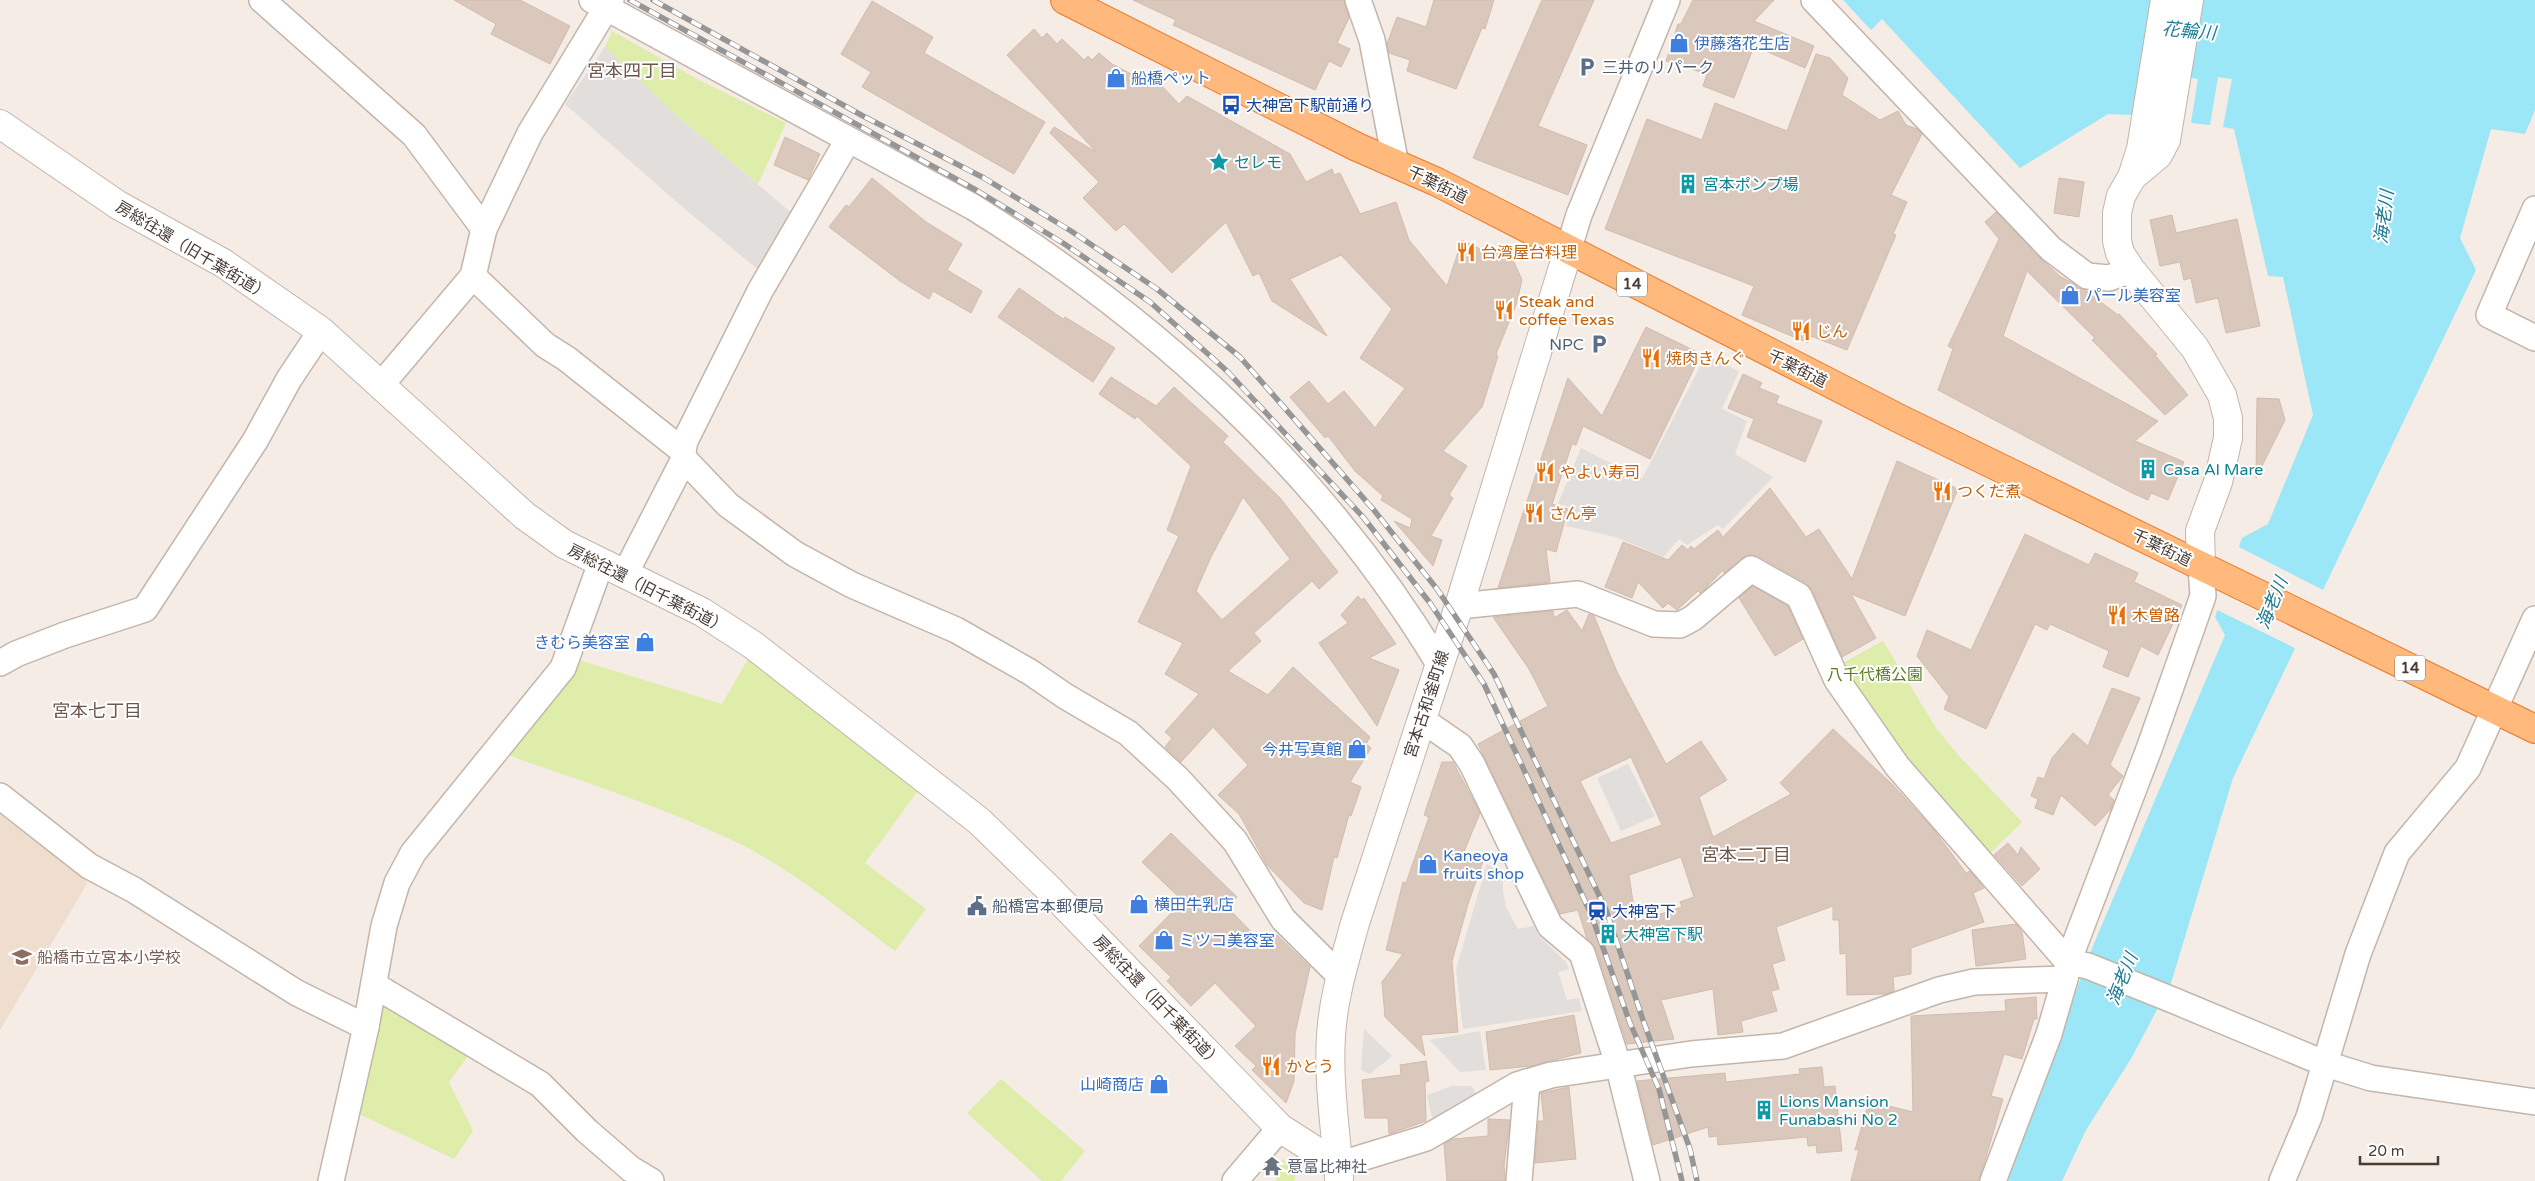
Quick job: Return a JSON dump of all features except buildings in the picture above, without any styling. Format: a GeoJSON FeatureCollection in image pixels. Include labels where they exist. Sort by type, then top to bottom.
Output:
{"type":"FeatureCollection","features":[{"type":"Feature","properties":{"kind":"highway","name":"千葉街道"},"geometry":{"type":"LineString","coordinates":[[1065,0],[1396,165],[1437,182],[1568,251],[1891,415],[2324,628],[2535,729]]}},
{"type":"Feature","properties":{"kind":"street"},"geometry":{"type":"LineString","coordinates":[[262,0],[414,135],[484,229]]}},
{"type":"Feature","properties":{"kind":"street"},"geometry":{"type":"LineString","coordinates":[[1358,0],[1372,40],[1396,165]]}},
{"type":"Feature","properties":{"kind":"street"},"geometry":{"type":"LineString","coordinates":[[1568,251],[1579,215],[1667,0]]}},
{"type":"Feature","properties":{"kind":"street"},"geometry":{"type":"LineString","coordinates":[[1814,0],[2051,249],[2087,276],[2109,278],[2131,270]]}},
{"type":"Feature","properties":{"kind":"street"},"geometry":{"type":"LineString","coordinates":[[1993,1181],[2073,969],[2203,596],[2200,531],[2225,457],[2228,438],[2228,418],[2222,395],[2211,373],[2195,348],[2131,270],[2120,253],[2117,241],[2117,213],[2121,196],[2132,177],[2158,155],[2166,140],[2158,121],[2165,0]]}},
{"type":"Feature","properties":{"kind":"street"},"geometry":{"type":"LineString","coordinates":[[2158,121],[2190,0]]}},
{"type":"Feature","properties":{"kind":"street"},"geometry":{"type":"LineString","coordinates":[[381,385],[472,276],[484,229],[530,133],[603,3],[848,140],[973,207],[1028,241],[1139,323],[1214,388],[1285,460],[1353,538],[1439,664]]}},
{"type":"Feature","properties":{"kind":"street","name":"房総往還（旧千葉街道）"},"geometry":{"type":"LineString","coordinates":[[0,124],[118,205],[222,264],[321,330],[525,516],[564,544],[702,612],[754,645],[979,821],[1047,886],[1280,1128],[1339,1173]]}},
{"type":"Feature","properties":{"kind":"street"},"geometry":{"type":"LineString","coordinates":[[331,1181],[366,1027],[384,926],[396,883],[413,853],[563,668],[613,568],[683,455],[685,441],[760,291],[848,140]]}},
{"type":"Feature","properties":{"kind":"street"},"geometry":{"type":"LineString","coordinates":[[2535,209],[2489,315],[2535,338]]}},
{"type":"Feature","properties":{"kind":"street","name":"宮本古和釜町線"},"geometry":{"type":"LineString","coordinates":[[1339,1173],[1331,1096],[1331,1035],[1341,976],[1355,923],[1459,606],[1568,251]]}},
{"type":"Feature","properties":{"kind":"street"},"geometry":{"type":"LineString","coordinates":[[472,276],[545,345],[568,359],[683,455],[728,505],[795,554],[852,585],[956,630],[1030,672],[1065,696],[1128,733],[1178,779],[1235,841],[1282,919],[1341,976]]}},
{"type":"Feature","properties":{"kind":"street"},"geometry":{"type":"LineString","coordinates":[[0,664],[16,654],[65,635],[145,609],[255,441],[289,379],[321,330]]}},
{"type":"Feature","properties":{"kind":"street"},"geometry":{"type":"LineString","coordinates":[[1459,606],[1578,594],[1654,624],[1680,625],[1693,618],[1751,569],[1799,596],[1837,680],[1897,766],[2073,969]]}},
{"type":"Feature","properties":{"kind":"street"},"geometry":{"type":"LineString","coordinates":[[2282,1181],[2309,1117],[2358,954],[2397,853],[2468,768],[2535,619]]}},
{"type":"Feature","properties":{"kind":"street"},"geometry":{"type":"LineString","coordinates":[[1421,719],[1460,746],[1472,764],[1550,926],[1582,953],[1618,1064],[1647,1181]]}},
{"type":"Feature","properties":{"kind":"street"},"geometry":{"type":"LineString","coordinates":[[0,796],[89,866],[134,890],[297,993],[366,1027]]}},
{"type":"Feature","properties":{"kind":"street"},"geometry":{"type":"LineString","coordinates":[[1339,1173],[1426,1138],[1527,1082],[1580,1069],[1691,1054],[1783,1046],[1939,990],[1974,982],[2073,969],[2162,996],[2326,1064],[2371,1078],[2535,1102]]}},
{"type":"Feature","properties":{"kind":"street"},"geometry":{"type":"LineString","coordinates":[[374,985],[540,1084],[588,1131],[631,1169],[651,1181]]}},
{"type":"Feature","properties":{"kind":"street"},"geometry":{"type":"LineString","coordinates":[[1519,1181],[1527,1082]]}},
{"type":"Feature","properties":{"kind":"street"},"geometry":{"type":"LineString","coordinates":[[1235,1181],[1280,1128]]}},
{"type":"Feature","properties":{"kind":"shaded area"},"geometry":{"type":"Polygon","coordinates":[[[605,47],[679,118],[793,214],[761,272],[686,210],[565,104],[605,47]]]}},
{"type":"Feature","properties":{"kind":"shaded area"},"geometry":{"type":"Polygon","coordinates":[[[1706,355],[1739,371],[1722,409],[1747,421],[1735,454],[1773,477],[1723,529],[1718,525],[1687,545],[1679,539],[1663,557],[1616,537],[1566,526],[1571,507],[1558,504],[1581,448],[1642,479],[1706,355]]]}},
{"type":"Feature","properties":{"kind":"shaded area"},"geometry":{"type":"Polygon","coordinates":[[[1628,764],[1655,816],[1621,831],[1597,778],[1628,764]]]}},
{"type":"Feature","properties":{"kind":"shaded area","name":"船橋市立宮本小学校"},"geometry":{"type":"Polygon","coordinates":[[[0,809],[85,873],[87,884],[0,1030],[0,809]]]}},
{"type":"Feature","properties":{"kind":"shaded area"},"geometry":{"type":"Polygon","coordinates":[[[1487,864],[1503,874],[1503,891],[1506,907],[1518,929],[1534,926],[1539,936],[1566,962],[1569,969],[1558,972],[1567,1000],[1579,998],[1582,1011],[1463,1029],[1456,969],[1487,864]]]}},
{"type":"Feature","properties":{"kind":"shaded area"},"geometry":{"type":"Polygon","coordinates":[[[1364,1029],[1392,1056],[1370,1074],[1361,1070],[1364,1029]]]}},
{"type":"Feature","properties":{"kind":"shaded area"},"geometry":{"type":"Polygon","coordinates":[[[1480,1031],[1486,1070],[1460,1072],[1430,1040],[1480,1031]]]}},
{"type":"Feature","properties":{"kind":"shaded area"},"geometry":{"type":"Polygon","coordinates":[[[1452,1086],[1472,1086],[1477,1098],[1433,1122],[1427,1095],[1452,1086]]]}},
{"type":"Feature","properties":{"kind":"green space"},"geometry":{"type":"Polygon","coordinates":[[[612,31],[699,80],[786,123],[758,184],[679,118],[605,47],[612,31]]]}},
{"type":"Feature","properties":{"kind":"green space","name":"八千代橋公園"},"geometry":{"type":"Polygon","coordinates":[[[1883,641],[1936,728],[1958,755],[2022,822],[1987,856],[1903,759],[1839,665],[1883,641]]]}},
{"type":"Feature","properties":{"kind":"green space"},"geometry":{"type":"Polygon","coordinates":[[[751,654],[920,788],[865,863],[926,909],[895,951],[801,881],[742,845],[685,819],[508,755],[579,660],[722,704],[751,654]]]}},
{"type":"Feature","properties":{"kind":"green space"},"geometry":{"type":"Polygon","coordinates":[[[379,998],[471,1052],[449,1082],[473,1131],[454,1159],[357,1113],[379,998]]]}},
{"type":"Feature","properties":{"kind":"green space"},"geometry":{"type":"Polygon","coordinates":[[[1001,1079],[1085,1151],[1061,1181],[1042,1181],[967,1113],[1001,1079]]]}},
{"type":"Feature","properties":{"kind":"green space"},"geometry":{"type":"Polygon","coordinates":[[[1282,1159],[1296,1173],[1294,1181],[1276,1181],[1282,1159]]]}},
{"type":"Feature","properties":{"kind":"water"},"geometry":{"type":"Polygon","coordinates":[[[1843,0],[2535,0],[2535,110],[2525,134],[2491,129],[2460,238],[2476,270],[2233,778],[2171,983],[2132,1057],[2086,1130],[2062,1181],[2008,1181],[2028,1114],[2059,1038],[2090,953],[2225,635],[2215,617],[2242,538],[2268,524],[2313,415],[2283,277],[2268,276],[2234,129],[2223,127],[2232,79],[2218,77],[2210,125],[2191,123],[2198,79],[2185,77],[2156,116],[2108,114],[2020,168],[1882,19],[1871,30],[1843,0]]]}},
{"type":"Feature","properties":{"kind":"pier"},"geometry":{"type":"Polygon","coordinates":[[[2237,546],[2325,591],[2297,649],[2215,609],[2237,546]]]}},
{"type":"Feature","properties":{"kind":"railway"},"geometry":{"type":"LineString","coordinates":[[630,0],[976,190],[1063,243],[1150,302],[1227,371],[1363,517],[1430,603],[1484,684],[1591,914],[1630,1023],[1659,1089],[1682,1181]]}},
{"type":"Feature","properties":{"kind":"railway"},"geometry":{"type":"LineString","coordinates":[[653,0],[863,116],[984,178],[1071,231],[1157,289],[1240,357],[1373,509],[1437,589],[1494,674],[1606,910],[1643,1020],[1690,1149],[1697,1181]]}},
{"type":"Feature","properties":{"kind":"place","name":"伊藤落花生店"},"geometry":{"type":"Point","coordinates":[1679,43]}},
{"type":"Feature","properties":{"kind":"place","name":"三井のリパーク"},"geometry":{"type":"Point","coordinates":[1587,67]}},
{"type":"Feature","properties":{"kind":"place","name":"船橋ペット"},"geometry":{"type":"Point","coordinates":[1116,78]}},
{"type":"Feature","properties":{"kind":"place","name":"大神宮下駅前通り"},"geometry":{"type":"Point","coordinates":[1231,105]}},
{"type":"Feature","properties":{"kind":"place","name":"セレモ"},"geometry":{"type":"Point","coordinates":[1219,162]}},
{"type":"Feature","properties":{"kind":"place","name":"宮本ポンプ場"},"geometry":{"type":"Point","coordinates":[1688,184]}},
{"type":"Feature","properties":{"kind":"place","name":"台湾屋台料理"},"geometry":{"type":"Point","coordinates":[1466,252]}},
{"type":"Feature","properties":{"kind":"place","name":"パール美容室"},"geometry":{"type":"Point","coordinates":[2070,295]}},
{"type":"Feature","properties":{"kind":"place","name":"Steak and coffee Texas"},"geometry":{"type":"Point","coordinates":[1504,310]}},
{"type":"Feature","properties":{"kind":"place","name":"じん"},"geometry":{"type":"Point","coordinates":[1801,331]}},
{"type":"Feature","properties":{"kind":"place","name":"NPC"},"geometry":{"type":"Point","coordinates":[1599,344]}},
{"type":"Feature","properties":{"kind":"place","name":"焼肉きんぐ"},"geometry":{"type":"Point","coordinates":[1651,358]}},
{"type":"Feature","properties":{"kind":"place","name":"Casa Al Mare"},"geometry":{"type":"Point","coordinates":[2148,469]}},
{"type":"Feature","properties":{"kind":"place","name":"やよい寿司"},"geometry":{"type":"Point","coordinates":[1545,472]}},
{"type":"Feature","properties":{"kind":"place","name":"つくだ煮"},"geometry":{"type":"Point","coordinates":[1942,491]}},
{"type":"Feature","properties":{"kind":"place","name":"さん亭"},"geometry":{"type":"Point","coordinates":[1534,513]}},
{"type":"Feature","properties":{"kind":"place","name":"木曽路"},"geometry":{"type":"Point","coordinates":[2117,615]}},
{"type":"Feature","properties":{"kind":"place","name":"きむら美容室"},"geometry":{"type":"Point","coordinates":[645,642]}},
{"type":"Feature","properties":{"kind":"place","name":"今井写真館"},"geometry":{"type":"Point","coordinates":[1357,749]}},
{"type":"Feature","properties":{"kind":"place","name":"Kaneoya fruits shop"},"geometry":{"type":"Point","coordinates":[1428,864]}},
{"type":"Feature","properties":{"kind":"place","name":"横田牛乳店"},"geometry":{"type":"Point","coordinates":[1139,904]}},
{"type":"Feature","properties":{"kind":"place","name":"船橋宮本郵便局"},"geometry":{"type":"Point","coordinates":[977,906]}},
{"type":"Feature","properties":{"kind":"place","name":"大神宮下"},"geometry":{"type":"Point","coordinates":[1597,911]}},
{"type":"Feature","properties":{"kind":"place","name":"大神宮下駅"},"geometry":{"type":"Point","coordinates":[1608,934]}},
{"type":"Feature","properties":{"kind":"place","name":"ミツコ美容室"},"geometry":{"type":"Point","coordinates":[1164,940]}},
{"type":"Feature","properties":{"kind":"place","name":"船橋市立宮本小学校"},"geometry":{"type":"Point","coordinates":[22,957]}},
{"type":"Feature","properties":{"kind":"place","name":"かとう"},"geometry":{"type":"Point","coordinates":[1271,1066]}},
{"type":"Feature","properties":{"kind":"place","name":"山崎商店"},"geometry":{"type":"Point","coordinates":[1159,1084]}},
{"type":"Feature","properties":{"kind":"place","name":"Lions Mansion Funabashi No 2"},"geometry":{"type":"Point","coordinates":[1764,1110]}},
{"type":"Feature","properties":{"kind":"place","name":"意富比神社"},"geometry":{"type":"Point","coordinates":[1272,1166]}},
{"type":"Feature","properties":{"kind":"district","name":"宮本四丁目"},"geometry":{"type":"Point","coordinates":[632,71]}},
{"type":"Feature","properties":{"kind":"district","name":"宮本七丁目"},"geometry":{"type":"Point","coordinates":[97,711]}},
{"type":"Feature","properties":{"kind":"district","name":"宮本二丁目"},"geometry":{"type":"Point","coordinates":[1746,855]}},
{"type":"Feature","properties":{"kind":"water label","name":"花輪川"},"geometry":{"type":"Point","coordinates":[2189,31]}},
{"type":"Feature","properties":{"kind":"water label","name":"海老川"},"geometry":{"type":"Point","coordinates":[2384,217]}},
{"type":"Feature","properties":{"kind":"water label","name":"海老川"},"geometry":{"type":"Point","coordinates":[2272,603]}},
{"type":"Feature","properties":{"kind":"water label","name":"海老川"},"geometry":{"type":"Point","coordinates":[2122,979]}}]}
